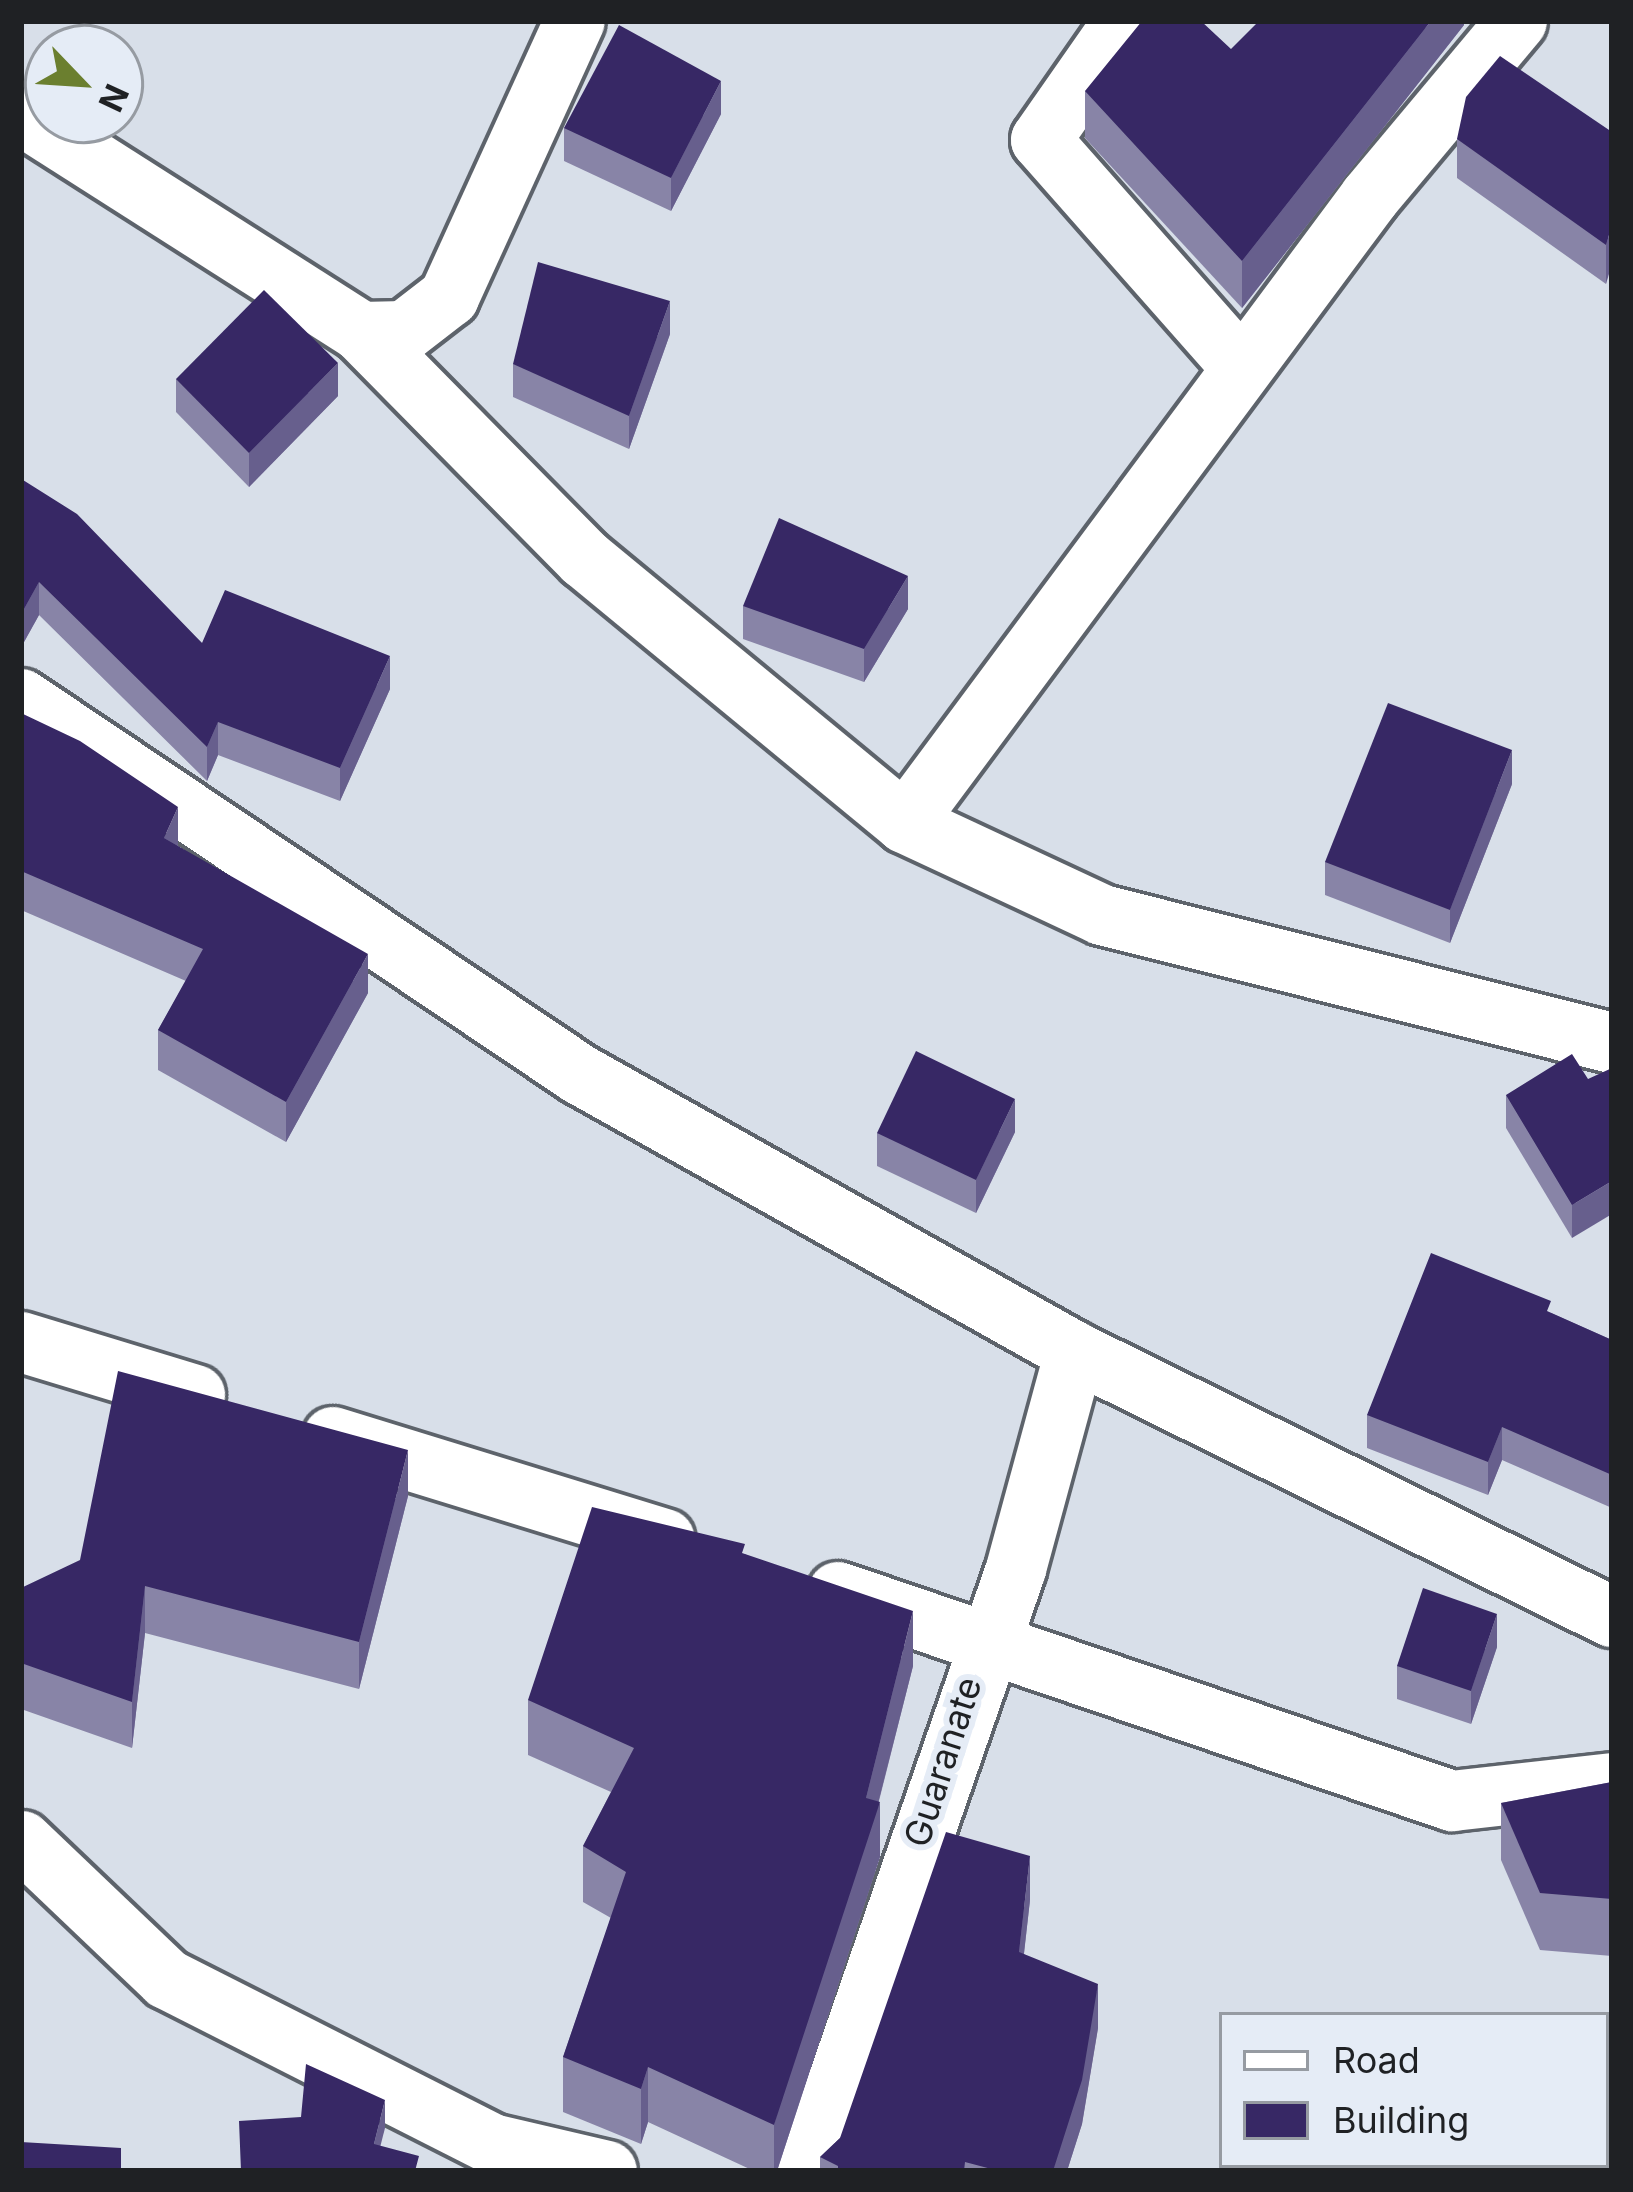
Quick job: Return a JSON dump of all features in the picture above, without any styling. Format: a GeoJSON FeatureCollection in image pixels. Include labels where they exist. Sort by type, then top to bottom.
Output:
{"type":"FeatureCollection","features":[{"type":"Feature","properties":{"kind":"street"},"geometry":{"type":"LineString","coordinates":[[361,332],[405,331],[449,297],[574,21]]}},
{"type":"Feature","properties":{"kind":"street"},"geometry":{"type":"LineString","coordinates":[[1124,21],[1040,140],[1242,368]]}},
{"type":"Feature","properties":{"kind":"street"},"geometry":{"type":"LineString","coordinates":[[905,823],[1242,368],[1517,21]]}},
{"type":"Feature","properties":{"kind":"street"},"geometry":{"type":"LineString","coordinates":[[21,115],[361,332],[585,559],[905,823],[1102,915],[1612,1043]]}},
{"type":"Feature","properties":{"kind":"street"},"geometry":{"type":"LineString","coordinates":[[21,699],[579,1074],[1075,1352],[1612,1617]]}},
{"type":"Feature","properties":{"kind":"street"},"geometry":{"type":"LineString","coordinates":[[21,1342],[985,1637],[1452,1801],[1612,1783]]}},
{"type":"Feature","properties":{"kind":"street","name":"Guaranate"},"geometry":{"type":"LineString","coordinates":[[808,2171],[985,1637],[1016,1569],[1075,1352]]}},
{"type":"Feature","properties":{"kind":"street"},"geometry":{"type":"LineString","coordinates":[[22,1841],[167,1979],[492,2144],[607,2171]]}},
{"type":"Feature","properties":{"kind":"building"},"geometry":{"type":"Polygon","coordinates":[[[1142,21],[1201,21],[1231,49],[1259,21],[1431,21],[1242,261],[1085,91],[1142,21]]]}},
{"type":"Feature","properties":{"kind":"building"},"geometry":{"type":"Polygon","coordinates":[[[619,25],[721,81],[671,178],[564,128],[619,25]]]}},
{"type":"Feature","properties":{"kind":"building"},"geometry":{"type":"Polygon","coordinates":[[[1500,56],[1612,132],[1612,225],[1606,245],[1457,139],[1466,97],[1500,56]]]}},
{"type":"Feature","properties":{"kind":"building"},"geometry":{"type":"Polygon","coordinates":[[[538,262],[670,301],[629,416],[513,364],[538,262]]]}},
{"type":"Feature","properties":{"kind":"building"},"geometry":{"type":"Polygon","coordinates":[[[264,290],[338,363],[249,453],[176,379],[264,290]]]}},
{"type":"Feature","properties":{"kind":"building"},"geometry":{"type":"Polygon","coordinates":[[[23,480],[77,514],[202,643],[225,590],[390,656],[340,768],[218,722],[207,747],[39,582],[24,609],[21,607],[23,480]]]}},
{"type":"Feature","properties":{"kind":"building"},"geometry":{"type":"Polygon","coordinates":[[[779,518],[908,576],[864,649],[743,606],[779,518]]]}},
{"type":"Feature","properties":{"kind":"building"},"geometry":{"type":"Polygon","coordinates":[[[1388,703],[1512,750],[1450,910],[1325,862],[1388,703]]]}},
{"type":"Feature","properties":{"kind":"building"},"geometry":{"type":"Polygon","coordinates":[[[21,713],[80,741],[178,807],[164,838],[368,954],[286,1102],[158,1030],[203,949],[21,871],[21,713]]]}},
{"type":"Feature","properties":{"kind":"building"},"geometry":{"type":"Polygon","coordinates":[[[916,1051],[1015,1099],[976,1180],[877,1133],[916,1051]]]}},
{"type":"Feature","properties":{"kind":"building"},"geometry":{"type":"Polygon","coordinates":[[[1572,1054],[1588,1079],[1612,1068],[1612,1181],[1572,1205],[1506,1095],[1572,1054]]]}},
{"type":"Feature","properties":{"kind":"building"},"geometry":{"type":"Polygon","coordinates":[[[1431,1253],[1551,1301],[1547,1311],[1612,1340],[1612,1475],[1502,1427],[1488,1462],[1367,1415],[1431,1253]]]}},
{"type":"Feature","properties":{"kind":"building"},"geometry":{"type":"Polygon","coordinates":[[[118,1371],[408,1450],[359,1642],[145,1586],[132,1702],[21,1663],[21,1588],[80,1560],[118,1371]]]}},
{"type":"Feature","properties":{"kind":"building"},"geometry":{"type":"Polygon","coordinates":[[[592,1507],[745,1544],[742,1553],[913,1611],[866,1798],[880,1802],[774,2125],[648,2067],[641,2089],[563,2057],[626,1872],[583,1846],[634,1748],[528,1700],[592,1507]]]}},
{"type":"Feature","properties":{"kind":"building"},"geometry":{"type":"Polygon","coordinates":[[[1423,1588],[1497,1614],[1471,1691],[1397,1666],[1423,1588]]]}},
{"type":"Feature","properties":{"kind":"building"},"geometry":{"type":"Polygon","coordinates":[[[1612,1782],[1612,1899],[1540,1893],[1501,1803],[1612,1782]]]}},
{"type":"Feature","properties":{"kind":"building"},"geometry":{"type":"Polygon","coordinates":[[[946,1832],[1030,1856],[1019,1952],[1098,1984],[1082,2080],[1053,2171],[999,2171],[965,2162],[964,2171],[838,2171],[838,2166],[820,2157],[840,2138],[946,1832]]]}},
{"type":"Feature","properties":{"kind":"building"},"geometry":{"type":"Polygon","coordinates":[[[306,2064],[385,2100],[374,2144],[419,2156],[415,2171],[241,2171],[239,2121],[301,2117],[306,2064]]]}},
{"type":"Feature","properties":{"kind":"building"},"geometry":{"type":"Polygon","coordinates":[[[21,2142],[121,2148],[121,2171],[21,2171],[21,2142]]]}},
{"type":"Feature","properties":{"kind":"building"},"geometry":{"type":"Polygon","coordinates":[[[1240,2168],[1335,2168],[1335,2171],[1240,2168]]]}}]}
